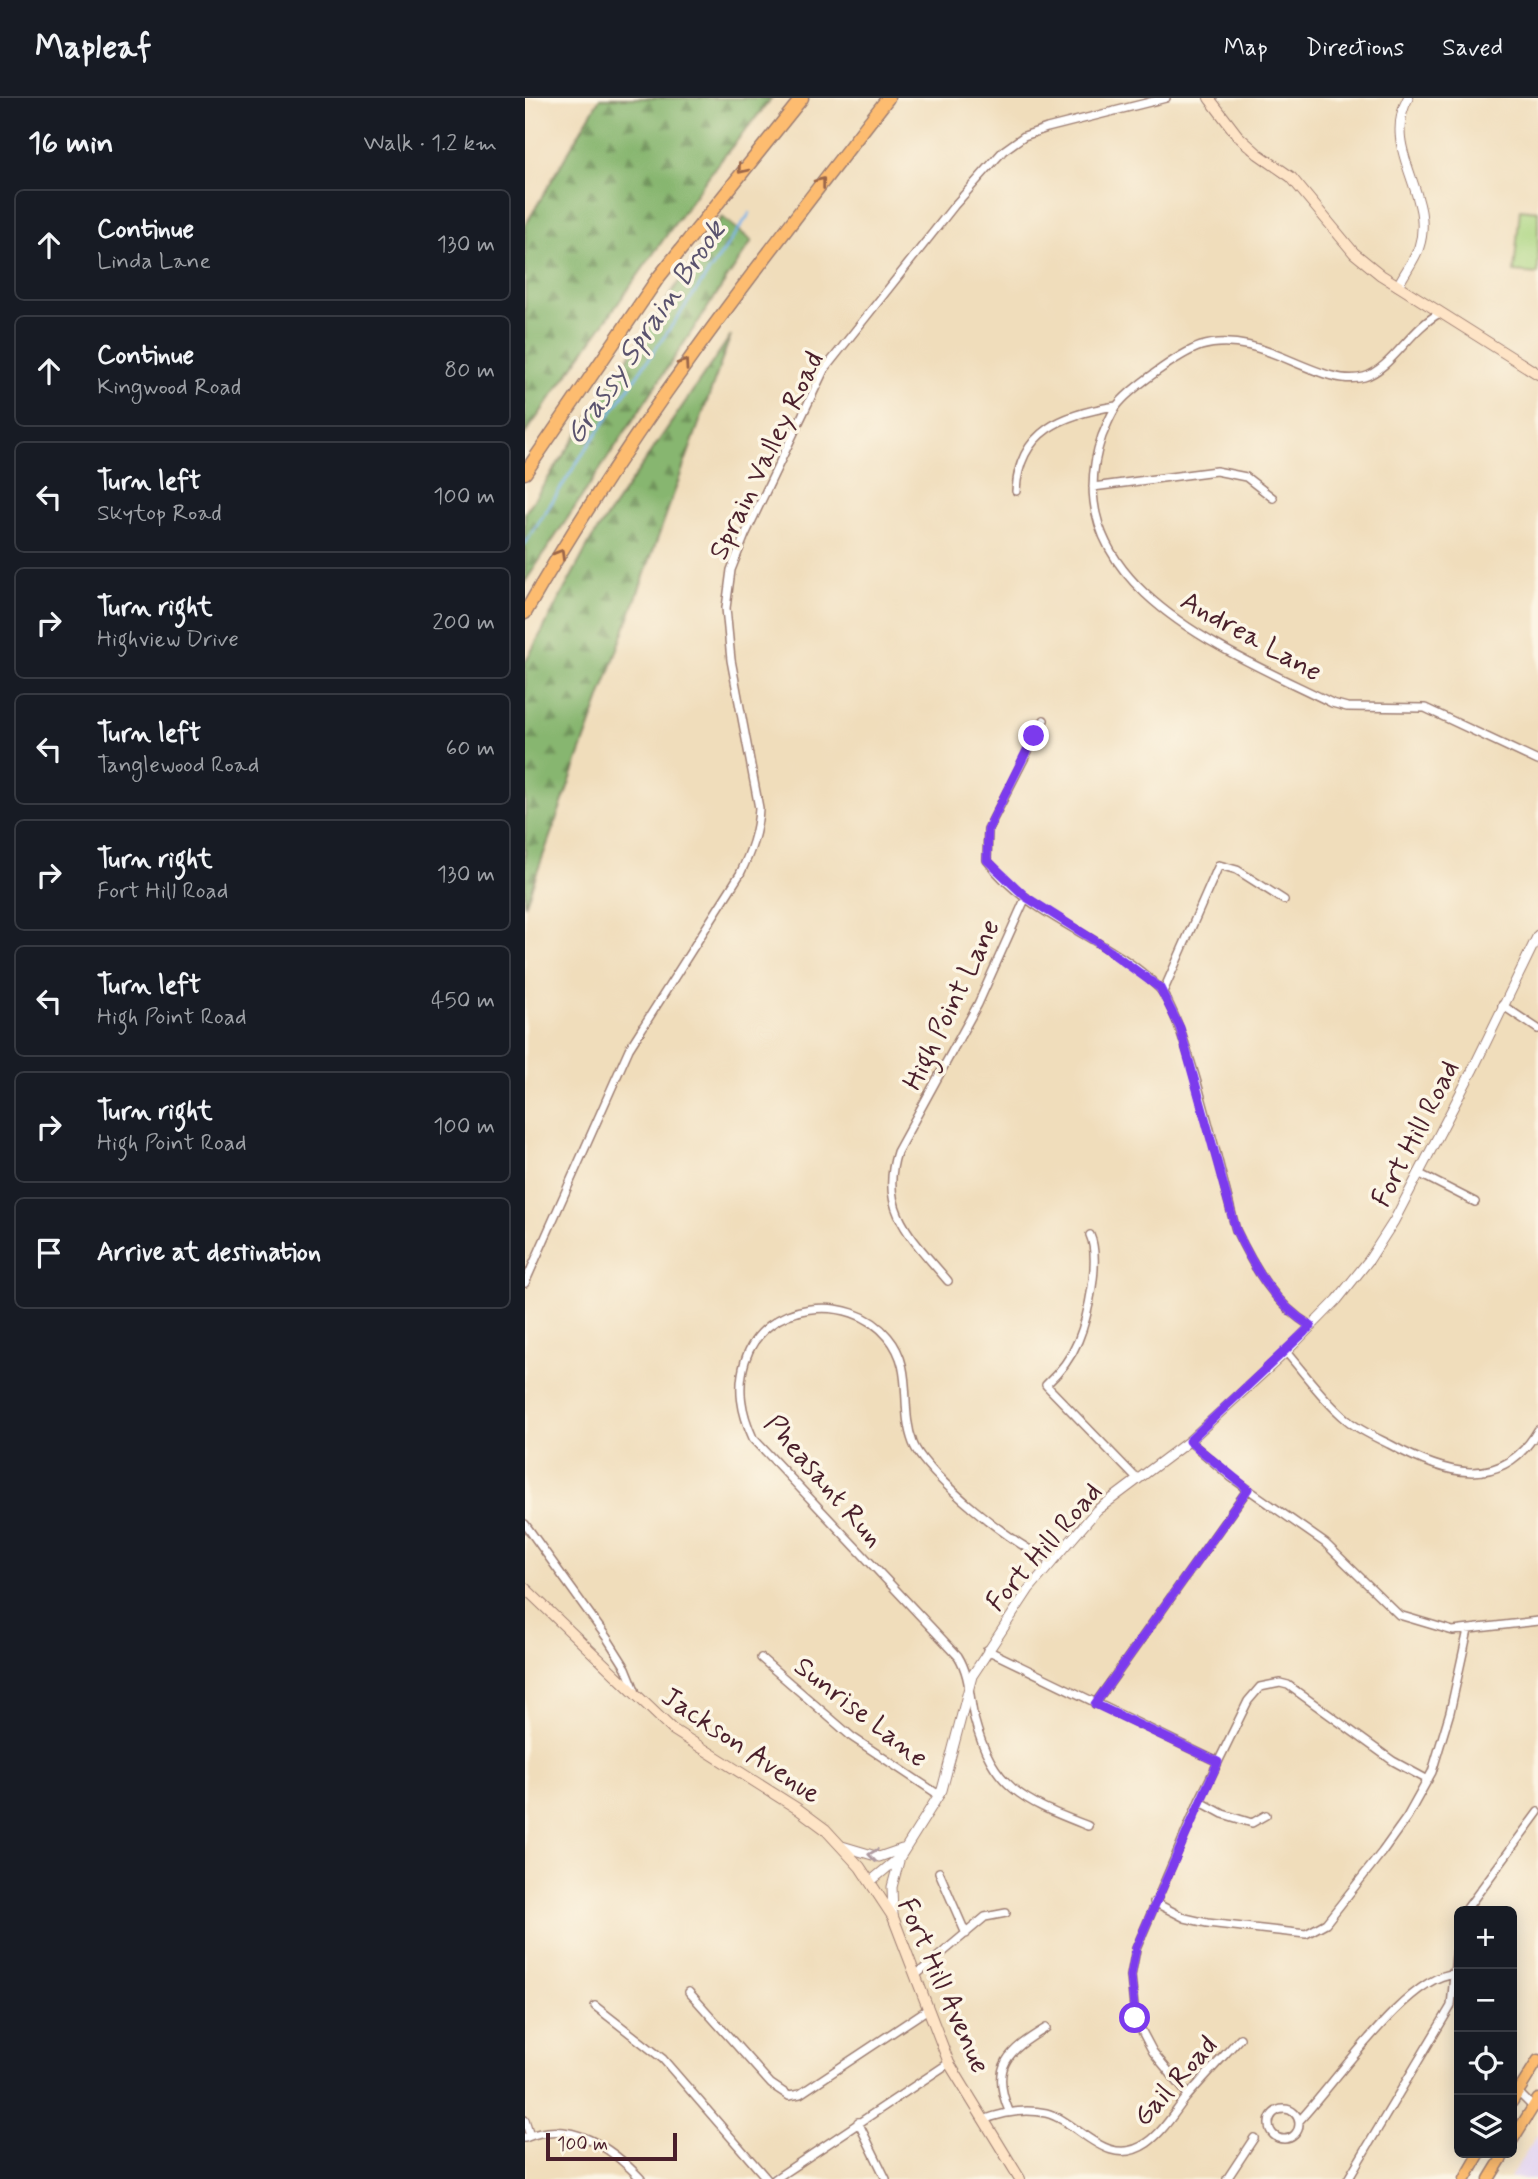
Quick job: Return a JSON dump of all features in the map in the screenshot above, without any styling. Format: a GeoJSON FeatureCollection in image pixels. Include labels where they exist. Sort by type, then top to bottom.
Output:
{"type":"FeatureCollection","features":[{"type":"Feature","properties":{"kind":"highway"},"geometry":{"type":"LineString","coordinates":[[525,473],[658,278],[801,98]]}},
{"type":"Feature","properties":{"kind":"highway"},"geometry":{"type":"LineString","coordinates":[[525,613],[599,491],[683,366],[739,288],[888,98]]}},
{"type":"Feature","properties":{"kind":"main road"},"geometry":{"type":"LineString","coordinates":[[1209,98],[1238,136],[1291,177],[1354,253],[1398,286],[1538,374]]}},
{"type":"Feature","properties":{"kind":"main road","name":"Jackson Avenue"},"geometry":{"type":"LineString","coordinates":[[525,1588],[639,1701],[672,1729],[805,1814],[842,1846],[871,1881]]}},
{"type":"Feature","properties":{"kind":"main road","name":"Fort Hill Avenue"},"geometry":{"type":"LineString","coordinates":[[871,1881],[893,1917],[949,2063],[1020,2179]]}},
{"type":"Feature","properties":{"kind":"main road"},"geometry":{"type":"LineString","coordinates":[[1516,2095],[1538,2060]]}},
{"type":"Feature","properties":{"kind":"main road"},"geometry":{"type":"LineString","coordinates":[[1517,2133],[1535,2103]]}},
{"type":"Feature","properties":{"kind":"main road"},"geometry":{"type":"LineString","coordinates":[[1465,2179],[1478,2158]]}},
{"type":"Feature","properties":{"kind":"main road"},"geometry":{"type":"LineString","coordinates":[[1489,2179],[1502,2158]]}},
{"type":"Feature","properties":{"kind":"street","name":"Sprain Valley Road"},"geometry":{"type":"LineString","coordinates":[[525,1283],[629,1049],[740,874],[751,851],[758,829],[759,808],[731,660],[727,595],[731,570],[745,535],[824,370],[946,216],[1003,151],[1024,136],[1047,128],[1166,98]]}},
{"type":"Feature","properties":{"kind":"street"},"geometry":{"type":"LineString","coordinates":[[1398,286],[1419,247],[1422,222],[1418,197],[1399,143],[1402,114],[1408,98]]}},
{"type":"Feature","properties":{"kind":"street"},"geometry":{"type":"LineString","coordinates":[[1016,491],[1020,461],[1026,449],[1046,429],[1084,411],[1116,406],[1168,363],[1200,347],[1219,343],[1258,347],[1338,377],[1364,377],[1383,367],[1410,335],[1440,313]]}},
{"type":"Feature","properties":{"kind":"street","name":"Andrea Lane"},"geometry":{"type":"LineString","coordinates":[[1116,406],[1098,446],[1094,486],[1097,516],[1112,552],[1150,601],[1177,621],[1332,703],[1347,707],[1425,708],[1538,761]]}},
{"type":"Feature","properties":{"kind":"street"},"geometry":{"type":"LineString","coordinates":[[1094,486],[1216,471],[1246,477],[1273,498]]}},
{"type":"Feature","properties":{"kind":"street"},"geometry":{"type":"LineString","coordinates":[[1044,720],[995,814],[986,842],[987,860],[993,869],[1026,897],[1141,972],[1163,992],[1180,1028],[1236,1230],[1250,1260],[1269,1286],[1286,1306],[1311,1326]]}},
{"type":"Feature","properties":{"kind":"street"},"geometry":{"type":"LineString","coordinates":[[1163,992],[1219,864],[1237,870],[1283,901]]}},
{"type":"Feature","properties":{"kind":"street","name":"High Point Lane"},"geometry":{"type":"LineString","coordinates":[[948,1281],[907,1231],[890,1196],[892,1169],[978,1004],[1026,897]]}},
{"type":"Feature","properties":{"kind":"street","name":"Fort Hill Road"},"geometry":{"type":"LineString","coordinates":[[871,1881],[902,1853],[939,1795],[969,1686],[987,1650],[1053,1561],[1097,1510],[1136,1478],[1189,1441],[1286,1352],[1337,1300],[1369,1260],[1394,1222],[1538,935]]}},
{"type":"Feature","properties":{"kind":"street"},"geometry":{"type":"LineString","coordinates":[[1502,1005],[1538,1029]]}},
{"type":"Feature","properties":{"kind":"street"},"geometry":{"type":"LineString","coordinates":[[1418,1173],[1475,1202]]}},
{"type":"Feature","properties":{"kind":"street"},"geometry":{"type":"LineString","coordinates":[[1090,1235],[1095,1253],[1095,1268],[1084,1324],[1070,1356],[1046,1385],[1136,1478]]}},
{"type":"Feature","properties":{"kind":"street","name":"Pheasant Run"},"geometry":{"type":"LineString","coordinates":[[1053,1561],[1022,1547],[929,1466],[913,1445],[904,1366],[880,1328],[853,1312],[809,1309],[783,1315],[760,1334],[747,1355],[740,1390],[742,1409],[753,1438],[958,1656],[969,1686],[979,1734],[1010,1788],[1038,1806],[1088,1826]]}},
{"type":"Feature","properties":{"kind":"street"},"geometry":{"type":"LineString","coordinates":[[1286,1352],[1351,1423],[1426,1464],[1469,1473],[1499,1466],[1511,1462],[1538,1430]]}},
{"type":"Feature","properties":{"kind":"street"},"geometry":{"type":"LineString","coordinates":[[1189,1441],[1248,1489],[1325,1543],[1399,1615],[1432,1626],[1468,1630],[1538,1621]]}},
{"type":"Feature","properties":{"kind":"street"},"geometry":{"type":"LineString","coordinates":[[1095,1704],[1248,1489]]}},
{"type":"Feature","properties":{"kind":"street"},"geometry":{"type":"LineString","coordinates":[[525,1524],[607,1638],[626,1668],[639,1701]]}},
{"type":"Feature","properties":{"kind":"street"},"geometry":{"type":"LineString","coordinates":[[1154,1902],[1170,1912],[1207,1923],[1306,1934],[1317,1930],[1383,1852],[1428,1780],[1447,1724],[1468,1630]]}},
{"type":"Feature","properties":{"kind":"street"},"geometry":{"type":"LineString","coordinates":[[987,1650],[1218,1762]]}},
{"type":"Feature","properties":{"kind":"street","name":"Sunrise Lane"},"geometry":{"type":"LineString","coordinates":[[761,1658],[852,1737],[939,1795]]}},
{"type":"Feature","properties":{"kind":"street"},"geometry":{"type":"LineString","coordinates":[[1188,2095],[1147,2042],[1135,2018],[1131,1994],[1136,1948],[1199,1801],[1253,1693],[1260,1687],[1280,1683],[1299,1692],[1357,1736],[1428,1780]]}},
{"type":"Feature","properties":{"kind":"street"},"geometry":{"type":"LineString","coordinates":[[1199,1801],[1223,1814],[1252,1823],[1266,1815]]}},
{"type":"Feature","properties":{"kind":"street"},"geometry":{"type":"LineString","coordinates":[[1469,1906],[1538,1812]]}},
{"type":"Feature","properties":{"kind":"street"},"geometry":{"type":"LineString","coordinates":[[842,1846],[879,1857],[902,1853],[892,1886],[893,1917]]}},
{"type":"Feature","properties":{"kind":"street"},"geometry":{"type":"LineString","coordinates":[[939,1872],[966,1934]]}},
{"type":"Feature","properties":{"kind":"street"},"geometry":{"type":"LineString","coordinates":[[916,1975],[985,1917],[1006,1913]]}},
{"type":"Feature","properties":{"kind":"street"},"geometry":{"type":"LineString","coordinates":[[1299,2121],[1292,2112],[1281,2109],[1271,2116],[1269,2127],[1276,2137],[1287,2139],[1297,2133],[1299,2121],[1403,2001],[1443,1974],[1454,1974]]}},
{"type":"Feature","properties":{"kind":"street"},"geometry":{"type":"LineString","coordinates":[[689,1992],[771,2084],[789,2096],[800,2094],[928,2009]]}},
{"type":"Feature","properties":{"kind":"street"},"geometry":{"type":"LineString","coordinates":[[1348,2179],[1448,2012],[1454,1996]]}},
{"type":"Feature","properties":{"kind":"street"},"geometry":{"type":"LineString","coordinates":[[594,2006],[671,2068],[767,2179]]}},
{"type":"Feature","properties":{"kind":"street"},"geometry":{"type":"LineString","coordinates":[[1009,2111],[1001,2092],[1000,2073],[1010,2054],[1046,2028]]}},
{"type":"Feature","properties":{"kind":"street","name":"Gail Road"},"geometry":{"type":"LineString","coordinates":[[983,2120],[1009,2111],[1044,2112],[1055,2116],[1086,2139],[1121,2150],[1145,2144],[1240,2038]]}},
{"type":"Feature","properties":{"kind":"street"},"geometry":{"type":"LineString","coordinates":[[775,2179],[949,2063]]}},
{"type":"Feature","properties":{"kind":"street"},"geometry":{"type":"LineString","coordinates":[[1517,2098],[1535,2103]]}},
{"type":"Feature","properties":{"kind":"street"},"geometry":{"type":"LineString","coordinates":[[525,2120],[528,2137],[548,2133],[590,2139],[609,2149],[641,2179]]}},
{"type":"Feature","properties":{"kind":"street"},"geometry":{"type":"LineString","coordinates":[[858,2122],[886,2179]]}},
{"type":"Feature","properties":{"kind":"street"},"geometry":{"type":"LineString","coordinates":[[1227,2179],[1254,2138]]}},
{"type":"Feature","properties":{"kind":"shaded area"},"geometry":{"type":"Polygon","coordinates":[[[1538,2133],[1538,2179],[1509,2179],[1538,2133]]]}},
{"type":"Feature","properties":{"kind":"green space"},"geometry":{"type":"Polygon","coordinates":[[[600,98],[772,98],[715,167],[525,434],[525,226],[600,98]]]}},
{"type":"Feature","properties":{"kind":"green space"},"geometry":{"type":"Polygon","coordinates":[[[1520,209],[1538,211],[1538,274],[1514,272],[1520,209]]]}},
{"type":"Feature","properties":{"kind":"green space"},"geometry":{"type":"Polygon","coordinates":[[[722,217],[752,241],[525,582],[525,513],[722,217]]]}},
{"type":"Feature","properties":{"kind":"green space"},"geometry":{"type":"Polygon","coordinates":[[[731,335],[525,906],[525,663],[591,540],[731,335]]]}},
{"type":"Feature","properties":{"kind":"waterway","name":"Grassy Sprain Brook"},"geometry":{"type":"LineString","coordinates":[[525,544],[580,458],[750,213]]}},
{"type":"Feature","properties":{"kind":"route"},"geometry":{"type":"LineString","coordinates":[[1034,736],[988,829],[987,860],[993,869],[1026,897],[1097,942],[1160,988],[1180,1028],[1236,1230],[1250,1260],[1269,1286],[1286,1306],[1311,1326],[1189,1441],[1248,1489],[1095,1704],[1218,1762],[1136,1948],[1131,1976],[1135,2018]]}}]}
